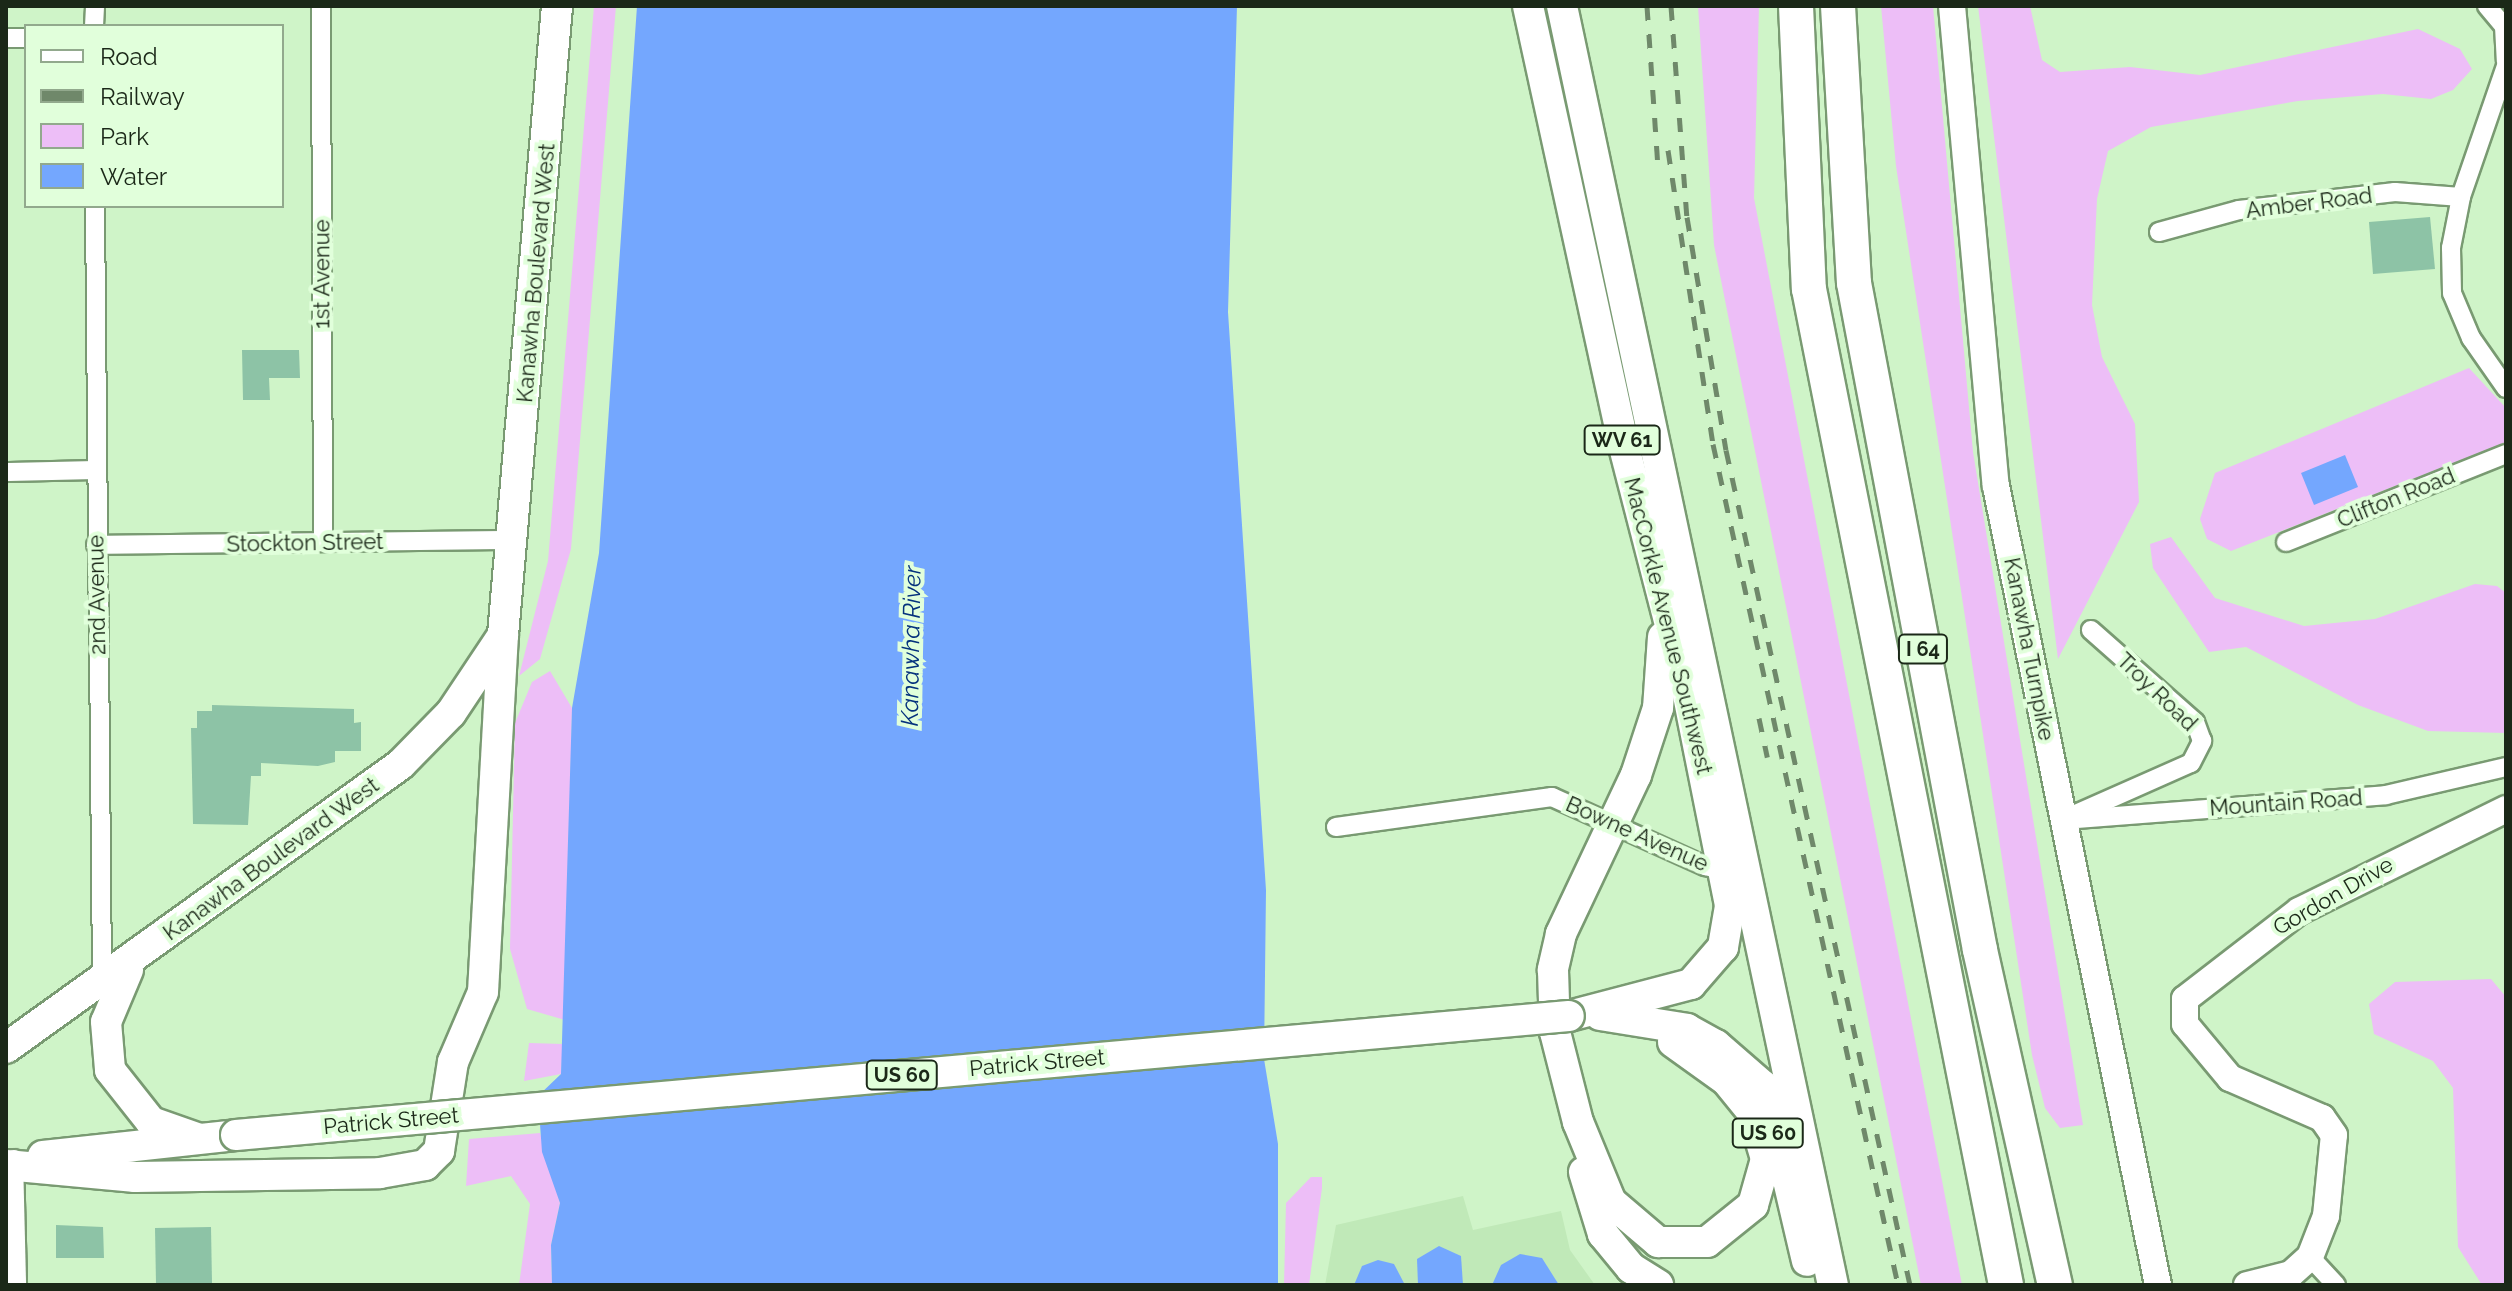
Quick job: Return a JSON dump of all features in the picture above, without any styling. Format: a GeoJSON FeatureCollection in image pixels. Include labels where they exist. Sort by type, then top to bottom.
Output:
{"type":"FeatureCollection","features":[{"type":"Feature","properties":{"kind":"highway","name":"I 64"},"geometry":{"type":"LineString","coordinates":[[1796,6],[1809,289],[2006,1285]]}},
{"type":"Feature","properties":{"kind":"highway","name":"I 64"},"geometry":{"type":"LineString","coordinates":[[1838,6],[1854,283],[1980,950],[2055,1285]]}},
{"type":"Feature","properties":{"kind":"main road","name":"Kanawha Boulevard West"},"geometry":{"type":"LineString","coordinates":[[10,1162],[135,1177],[408,1171],[435,1158],[444,1140],[453,1062],[483,992],[503,635],[514,540],[557,6]]}},
{"type":"Feature","properties":{"kind":"main road","name":"MacCorkle Avenue Southwest"},"geometry":{"type":"LineString","coordinates":[[1528,6],[1596,326],[1655,563],[1705,724]]}},
{"type":"Feature","properties":{"kind":"main road","name":"MacCorkle Avenue Southwest"},"geometry":{"type":"LineString","coordinates":[[1562,6],[1736,872]]}},
{"type":"Feature","properties":{"kind":"main road","name":"Kanawha Turnpike"},"geometry":{"type":"LineString","coordinates":[[1952,6],[1996,486],[2158,1285]]}},
{"type":"Feature","properties":{"kind":"main road"},"geometry":{"type":"LineString","coordinates":[[1655,563],[1664,657],[1658,708],[1636,775],[1565,924],[1553,970],[1555,1032],[1578,1122],[1585,1187],[1603,1234],[1631,1268],[1658,1285]]}},
{"type":"Feature","properties":{"kind":"main road","name":"Kanawha Boulevard West"},"geometry":{"type":"LineString","coordinates":[[6,1048],[134,961],[401,764],[460,700],[503,635]]}},
{"type":"Feature","properties":{"kind":"main road"},"geometry":{"type":"LineString","coordinates":[[460,700],[485,703],[496,734]]}},
{"type":"Feature","properties":{"kind":"main road"},"geometry":{"type":"LineString","coordinates":[[1636,775],[1705,724]]}},
{"type":"Feature","properties":{"kind":"main road","name":"Gordon Drive"},"geometry":{"type":"LineString","coordinates":[[2310,1257],[2326,1216],[2334,1135],[2322,1118],[2230,1078],[2192,1036],[2183,1012],[2191,990],[2299,911],[2506,809]]}},
{"type":"Feature","properties":{"kind":"main road"},"geometry":{"type":"LineString","coordinates":[[1649,1015],[1691,984],[1716,959],[1730,921],[1736,872]]}},
{"type":"Feature","properties":{"kind":"main road"},"geometry":{"type":"LineString","coordinates":[[1736,872],[1819,1216]]}},
{"type":"Feature","properties":{"kind":"main road"},"geometry":{"type":"LineString","coordinates":[[134,961],[106,1022],[110,1070],[151,1122],[197,1138]]}},
{"type":"Feature","properties":{"kind":"main road","name":"Patrick Street"},"geometry":{"type":"LineString","coordinates":[[10,1162],[197,1138],[1569,1016],[1649,1015],[1706,1040],[1762,1085],[1795,1141],[1819,1216]]}},
{"type":"Feature","properties":{"kind":"main road","name":"US 60"},"geometry":{"type":"LineString","coordinates":[[1649,1015],[1750,1105],[1788,1180],[1812,1285]]}},
{"type":"Feature","properties":{"kind":"main road"},"geometry":{"type":"LineString","coordinates":[[1578,1122],[1623,1218],[1658,1242],[1682,1246],[1729,1230],[1753,1205],[1766,1159],[1750,1105]]}},
{"type":"Feature","properties":{"kind":"main road","name":"US 60"},"geometry":{"type":"LineString","coordinates":[[1819,1216],[1833,1285]]}},
{"type":"Feature","properties":{"kind":"main road"},"geometry":{"type":"LineString","coordinates":[[2247,1285],[2291,1274],[2310,1257]]}},
{"type":"Feature","properties":{"kind":"street","name":"1st Avenue"},"geometry":{"type":"LineString","coordinates":[[321,6],[323,542]]}},
{"type":"Feature","properties":{"kind":"street"},"geometry":{"type":"LineString","coordinates":[[2487,6],[2504,26],[2506,63],[2461,197],[2451,248],[2452,293],[2471,338],[2506,388]]}},
{"type":"Feature","properties":{"kind":"street","name":"Amber Road"},"geometry":{"type":"LineString","coordinates":[[2159,232],[2239,210],[2395,192],[2461,197]]}},
{"type":"Feature","properties":{"kind":"street","name":"2nd Avenue"},"geometry":{"type":"LineString","coordinates":[[95,208],[102,984]]}},
{"type":"Feature","properties":{"kind":"street","name":"Clifton Road"},"geometry":{"type":"LineString","coordinates":[[2286,542],[2506,454]]}},
{"type":"Feature","properties":{"kind":"street"},"geometry":{"type":"LineString","coordinates":[[6,472],[97,470]]}},
{"type":"Feature","properties":{"kind":"street","name":"Stockton Street"},"geometry":{"type":"LineString","coordinates":[[96,545],[514,540]]}},
{"type":"Feature","properties":{"kind":"street","name":"Troy Road"},"geometry":{"type":"LineString","coordinates":[[2063,820],[2102,797],[2191,763],[2202,741],[2195,722],[2091,630]]}},
{"type":"Feature","properties":{"kind":"street","name":"Mountain Road"},"geometry":{"type":"LineString","coordinates":[[2063,820],[2386,795],[2506,767]]}},
{"type":"Feature","properties":{"kind":"street","name":"Bowne Avenue"},"geometry":{"type":"LineString","coordinates":[[1336,827],[1533,795],[1570,802],[1736,872]]}},
{"type":"Feature","properties":{"kind":"street"},"geometry":{"type":"LineString","coordinates":[[10,1162],[15,1204],[17,1285]]}},
{"type":"Feature","properties":{"kind":"street"},"geometry":{"type":"LineString","coordinates":[[2310,1257],[2336,1285]]}},
{"type":"Feature","properties":{"kind":"shaded area"},"geometry":{"type":"Polygon","coordinates":[[[1463,1196],[1473,1230],[1561,1211],[1570,1250],[1595,1285],[1325,1285],[1336,1225],[1463,1196]]]}},
{"type":"Feature","properties":{"kind":"green space"},"geometry":{"type":"Polygon","coordinates":[[[594,6],[616,6],[571,549],[540,659],[519,676],[548,561],[594,6]]]}},
{"type":"Feature","properties":{"kind":"green space"},"geometry":{"type":"Polygon","coordinates":[[[1698,6],[1759,6],[1754,198],[1962,1285],[1921,1285],[1714,245],[1698,6]]]}},
{"type":"Feature","properties":{"kind":"green space"},"geometry":{"type":"Polygon","coordinates":[[[1881,6],[1933,6],[1973,452],[2083,1125],[2060,1128],[2045,1108],[2032,1055],[1896,166],[1881,6]]]}},
{"type":"Feature","properties":{"kind":"green space"},"geometry":{"type":"Polygon","coordinates":[[[1978,6],[2030,6],[2042,60],[2060,72],[2130,67],[2200,75],[2418,29],[2460,49],[2472,69],[2453,90],[2431,99],[2383,94],[2298,101],[2151,127],[2108,151],[2097,199],[2092,305],[2102,357],[2135,424],[2139,502],[2058,659],[1978,6]]]}},
{"type":"Feature","properties":{"kind":"green space"},"geometry":{"type":"Polygon","coordinates":[[[2469,368],[2506,408],[2506,442],[2231,551],[2207,539],[2200,519],[2215,473],[2469,368]]]}},
{"type":"Feature","properties":{"kind":"green space"},"geometry":{"type":"Polygon","coordinates":[[[2171,537],[2215,598],[2304,626],[2375,619],[2475,584],[2497,586],[2506,593],[2506,733],[2428,731],[2358,705],[2246,647],[2209,652],[2153,568],[2150,544],[2171,537]]]}},
{"type":"Feature","properties":{"kind":"green space"},"geometry":{"type":"Polygon","coordinates":[[[550,671],[572,708],[565,1020],[527,1009],[510,949],[515,723],[532,682],[550,671]]]}},
{"type":"Feature","properties":{"kind":"green space"},"geometry":{"type":"Polygon","coordinates":[[[2491,979],[2506,997],[2506,1285],[2482,1285],[2458,1247],[2453,1088],[2433,1061],[2374,1034],[2369,1004],[2395,982],[2491,979]]]}},
{"type":"Feature","properties":{"kind":"green space"},"geometry":{"type":"Polygon","coordinates":[[[529,1043],[563,1044],[561,1074],[524,1081],[529,1043]]]}},
{"type":"Feature","properties":{"kind":"green space"},"geometry":{"type":"Polygon","coordinates":[[[540,1133],[560,1203],[551,1245],[552,1285],[519,1285],[530,1204],[511,1176],[466,1186],[469,1139],[540,1133]]]}},
{"type":"Feature","properties":{"kind":"green space"},"geometry":{"type":"Polygon","coordinates":[[[1311,1177],[1322,1177],[1322,1188],[1309,1285],[1284,1285],[1286,1203],[1311,1177]]]}},
{"type":"Feature","properties":{"kind":"water","name":"Kanawha River"},"geometry":{"type":"Polygon","coordinates":[[[637,6],[1237,6],[1228,312],[1266,890],[1264,1059],[1278,1144],[1278,1285],[552,1285],[551,1245],[560,1203],[542,1152],[538,1096],[561,1074],[572,708],[599,553],[637,6]]]}},
{"type":"Feature","properties":{"kind":"water"},"geometry":{"type":"Polygon","coordinates":[[[2345,455],[2358,487],[2314,505],[2301,473],[2345,455]]]}},
{"type":"Feature","properties":{"kind":"water"},"geometry":{"type":"Polygon","coordinates":[[[1439,1246],[1461,1256],[1463,1285],[1418,1285],[1417,1259],[1439,1246]]]}},
{"type":"Feature","properties":{"kind":"water"},"geometry":{"type":"Polygon","coordinates":[[[1520,1254],[1542,1258],[1559,1285],[1492,1285],[1501,1265],[1520,1254]]]}},
{"type":"Feature","properties":{"kind":"water"},"geometry":{"type":"Polygon","coordinates":[[[1378,1260],[1394,1264],[1405,1285],[1354,1285],[1362,1266],[1378,1260]]]}},
{"type":"Feature","properties":{"kind":"building"},"geometry":{"type":"Polygon","coordinates":[[[2430,217],[2435,269],[2373,274],[2369,222],[2430,217]]]}},
{"type":"Feature","properties":{"kind":"building"},"geometry":{"type":"Polygon","coordinates":[[[242,350],[299,350],[300,378],[269,378],[270,400],[243,400],[242,350]]]}},
{"type":"Feature","properties":{"kind":"building"},"geometry":{"type":"Polygon","coordinates":[[[212,705],[354,709],[354,723],[361,722],[361,751],[335,751],[335,762],[318,766],[261,763],[261,776],[251,776],[248,825],[193,824],[191,728],[197,728],[197,711],[212,711],[212,705]]]}},
{"type":"Feature","properties":{"kind":"building"},"geometry":{"type":"Polygon","coordinates":[[[56,1225],[103,1227],[104,1258],[56,1258],[56,1225]]]}},
{"type":"Feature","properties":{"kind":"building"},"geometry":{"type":"Polygon","coordinates":[[[211,1227],[212,1283],[156,1284],[155,1228],[211,1227]]]}},
{"type":"Feature","properties":{"kind":"railway"},"geometry":{"type":"LineString","coordinates":[[1647,6],[1658,168]]}},
{"type":"Feature","properties":{"kind":"railway"},"geometry":{"type":"LineString","coordinates":[[1671,6],[1687,217],[1726,450],[1910,1285]]}},
{"type":"Feature","properties":{"kind":"railway"},"geometry":{"type":"LineString","coordinates":[[1668,150],[1713,444],[1898,1285]]}},
{"type":"Feature","properties":{"kind":"railway"},"geometry":{"type":"LineString","coordinates":[[1759,718],[1767,757]]}}]}
